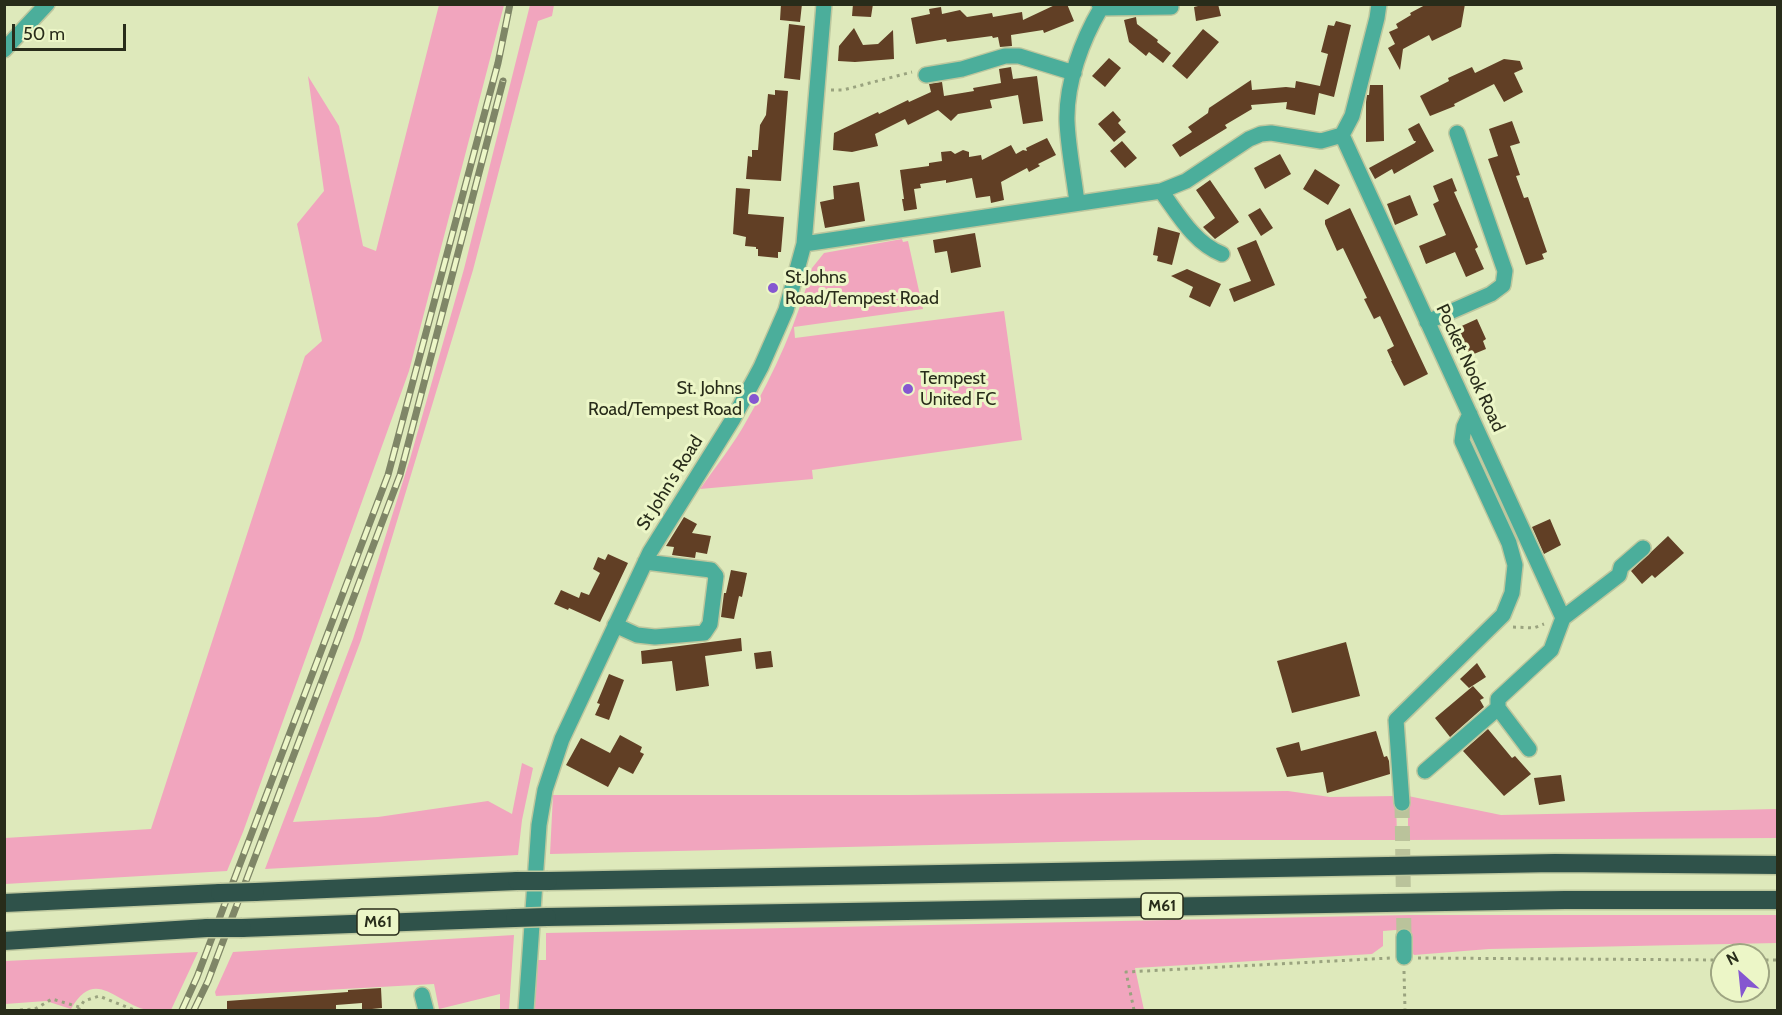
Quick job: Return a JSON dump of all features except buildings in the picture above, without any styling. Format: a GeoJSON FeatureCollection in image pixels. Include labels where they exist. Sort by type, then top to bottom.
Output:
{"type":"FeatureCollection","features":[{"type":"Feature","properties":{"kind":"highway","name":"M61"},"geometry":{"type":"LineString","coordinates":[[4,903],[517,881],[1556,862],[1778,865]]}},
{"type":"Feature","properties":{"kind":"highway","name":"M61"},"geometry":{"type":"LineString","coordinates":[[4,941],[207,928],[547,917],[1553,900],[1778,900]]}},
{"type":"Feature","properties":{"kind":"street"},"geometry":{"type":"LineString","coordinates":[[4,50],[47,4]]}},
{"type":"Feature","properties":{"kind":"street","name":"St John's Road"},"geometry":{"type":"LineString","coordinates":[[526,1011],[539,825],[545,790],[562,739],[645,562],[682,497],[733,419],[762,367],[786,310],[804,244],[824,4]]}},
{"type":"Feature","properties":{"kind":"street"},"geometry":{"type":"LineString","coordinates":[[804,244],[1161,191],[1186,181],[1261,134],[1271,133],[1321,141],[1342,135],[1352,116],[1379,4]]}},
{"type":"Feature","properties":{"kind":"street"},"geometry":{"type":"LineString","coordinates":[[1077,203],[1067,107],[1083,43],[1100,6],[1172,10]]}},
{"type":"Feature","properties":{"kind":"street"},"geometry":{"type":"LineString","coordinates":[[926,75],[945,64],[1005,56],[1019,56],[1074,73]]}},
{"type":"Feature","properties":{"kind":"street"},"geometry":{"type":"LineString","coordinates":[[1427,322],[1491,294],[1503,285],[1505,271],[1457,132]]}},
{"type":"Feature","properties":{"kind":"street","name":"Pocket Nook Road"},"geometry":{"type":"LineString","coordinates":[[1342,135],[1563,618]]}},
{"type":"Feature","properties":{"kind":"street"},"geometry":{"type":"LineString","coordinates":[[1161,191],[1199,241],[1209,249],[1222,254]]}},
{"type":"Feature","properties":{"kind":"street"},"geometry":{"type":"LineString","coordinates":[[1402,803],[1396,720],[1503,615],[1512,593],[1515,565],[1509,543],[1462,441],[1464,427],[1470,414]]}},
{"type":"Feature","properties":{"kind":"street"},"geometry":{"type":"LineString","coordinates":[[1529,749],[1498,708],[1498,699],[1551,650],[1563,618],[1619,575],[1621,567],[1643,548]]}},
{"type":"Feature","properties":{"kind":"street"},"geometry":{"type":"LineString","coordinates":[[615,625],[637,635],[655,637],[704,633],[710,624],[716,576],[711,570],[645,562]]}},
{"type":"Feature","properties":{"kind":"street"},"geometry":{"type":"LineString","coordinates":[[1425,771],[1498,708]]}},
{"type":"Feature","properties":{"kind":"street"},"geometry":{"type":"LineString","coordinates":[[1404,937],[1404,957]]}},
{"type":"Feature","properties":{"kind":"street"},"geometry":{"type":"LineString","coordinates":[[422,994],[426,1011]]}},
{"type":"Feature","properties":{"kind":"path"},"geometry":{"type":"LineString","coordinates":[[817,90],[843,90],[921,71],[926,75]]}},
{"type":"Feature","properties":{"kind":"path"},"geometry":{"type":"LineString","coordinates":[[1493,625],[1534,628],[1563,618]]}},
{"type":"Feature","properties":{"kind":"path"},"geometry":{"type":"LineString","coordinates":[[1134,1011],[1126,972],[1404,957],[1710,960]]}},
{"type":"Feature","properties":{"kind":"path"},"geometry":{"type":"LineString","coordinates":[[1404,957],[1405,1011]]}},
{"type":"Feature","properties":{"kind":"path"},"geometry":{"type":"LineString","coordinates":[[20,1011],[35,1009],[52,999],[78,1009],[84,1001],[99,996],[134,1011]]}},
{"type":"Feature","properties":{"kind":"shaded area"},"geometry":{"type":"Polygon","coordinates":[[[439,5],[504,5],[409,371],[227,871],[5,884],[5,838],[151,829],[305,356],[322,341],[297,224],[324,191],[308,76],[339,126],[363,246],[376,251],[439,5]]]}},
{"type":"Feature","properties":{"kind":"shaded area"},"geometry":{"type":"Polygon","coordinates":[[[530,5],[554,5],[552,16],[538,21],[473,270],[361,640],[293,822],[378,817],[488,801],[512,814],[522,763],[533,768],[522,820],[518,855],[265,869],[353,639],[410,459],[464,269],[530,5]]]}},
{"type":"Feature","properties":{"kind":"shaded area","name":"Tempest United FC"},"geometry":{"type":"Polygon","coordinates":[[[902,239],[903,242],[908,241],[923,309],[794,327],[795,338],[1004,311],[1022,440],[812,470],[813,479],[700,489],[736,438],[767,384],[792,327],[812,268],[824,253],[902,239]]]}},
{"type":"Feature","properties":{"kind":"shaded area"},"geometry":{"type":"Polygon","coordinates":[[[1288,791],[1330,797],[1396,796],[1397,840],[1143,840],[550,854],[553,795],[909,795],[1288,791]]]}},
{"type":"Feature","properties":{"kind":"shaded area"},"geometry":{"type":"Polygon","coordinates":[[[1408,796],[1501,815],[1777,809],[1777,838],[1408,840],[1408,796]]]}},
{"type":"Feature","properties":{"kind":"shaded area"},"geometry":{"type":"Polygon","coordinates":[[[1409,915],[1777,915],[1777,943],[1489,949],[1414,955],[1409,949],[1409,929],[1383,931],[1383,946],[1372,954],[1135,968],[1144,1010],[534,1010],[537,960],[546,960],[546,933],[1409,915]]]}},
{"type":"Feature","properties":{"kind":"shaded area"},"geometry":{"type":"Polygon","coordinates":[[[514,935],[509,1010],[500,1010],[500,994],[439,1009],[434,984],[216,996],[215,992],[233,952],[514,935]]]}},
{"type":"Feature","properties":{"kind":"shaded area"},"geometry":{"type":"Polygon","coordinates":[[[198,952],[171,1010],[147,1010],[98,989],[89,990],[80,996],[71,1009],[46,1001],[5,1004],[5,961],[198,952]]]}},
{"type":"Feature","properties":{"kind":"tunnel"},"geometry":{"type":"LineString","coordinates":[[1402,803],[1404,937]]}},
{"type":"Feature","properties":{"kind":"railway"},"geometry":{"type":"LineString","coordinates":[[182,1010],[197,977],[388,475],[498,63],[510,4]]}},
{"type":"Feature","properties":{"kind":"railway"},"geometry":{"type":"LineString","coordinates":[[194,1010],[208,981],[400,475],[503,81]]}},
{"type":"Feature","properties":{"kind":"place","name":"St.Johns Road/Tempest Road"},"geometry":{"type":"Point","coordinates":[773,288]}},
{"type":"Feature","properties":{"kind":"place","name":"Tempest United FC"},"geometry":{"type":"Point","coordinates":[908,389]}},
{"type":"Feature","properties":{"kind":"place","name":"St. Johns Road/Tempest Road"},"geometry":{"type":"Point","coordinates":[754,399]}}]}
